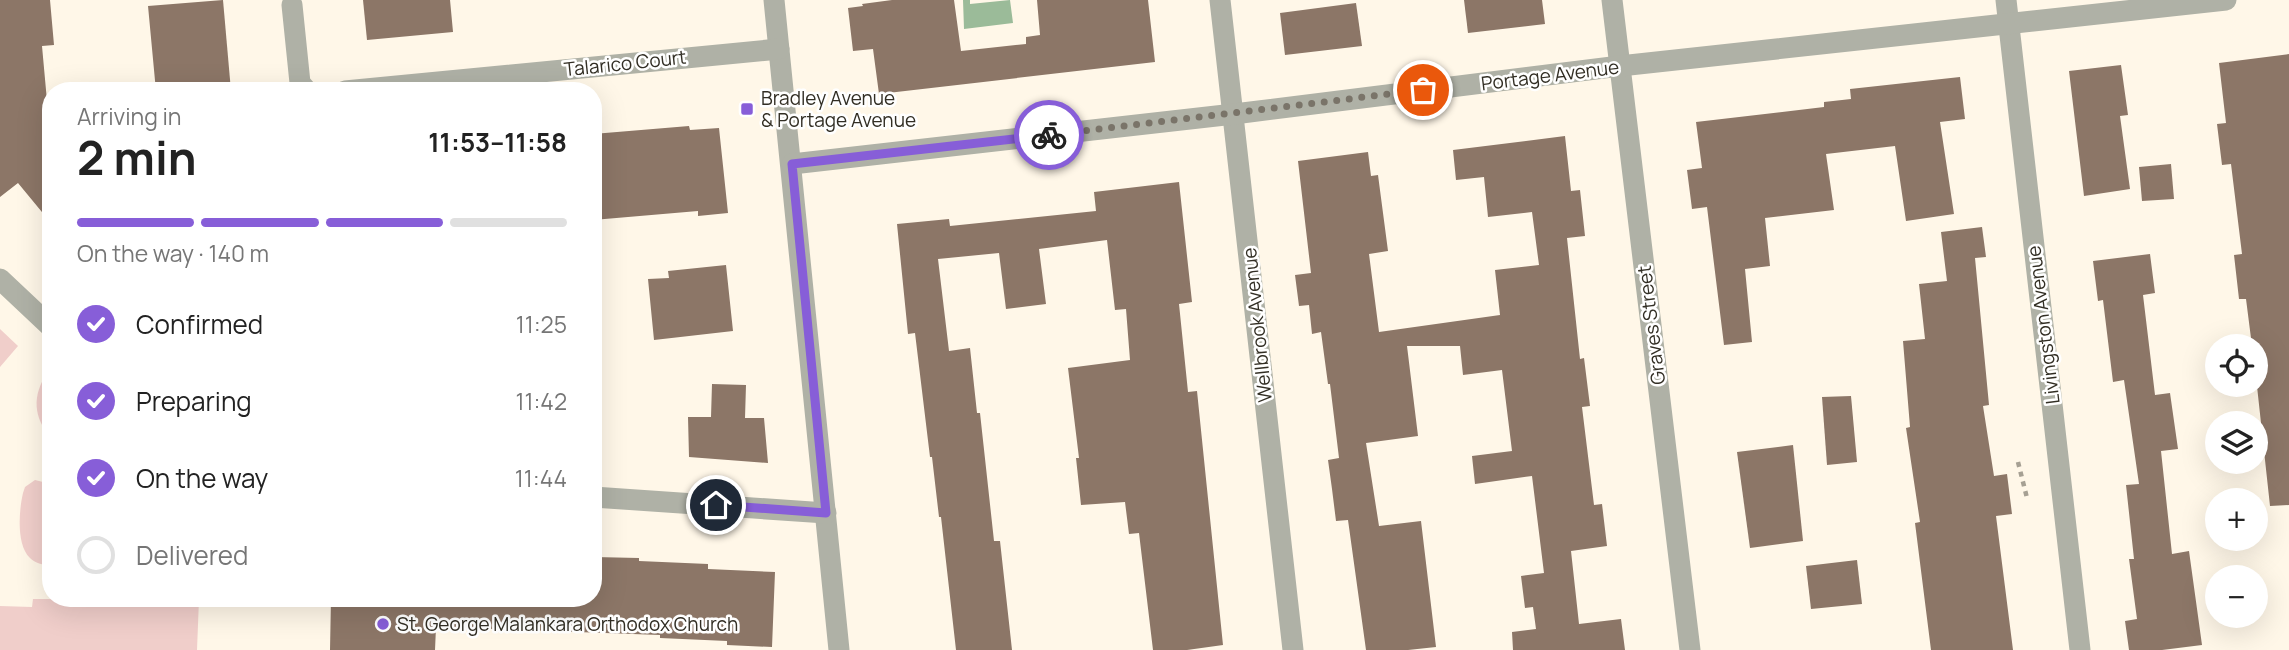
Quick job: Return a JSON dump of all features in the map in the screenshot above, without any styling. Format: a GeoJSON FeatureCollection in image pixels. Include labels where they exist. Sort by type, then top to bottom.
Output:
{"type":"FeatureCollection","features":[{"type":"Feature","properties":{"kind":"street"},"geometry":{"type":"LineString","coordinates":[[774,0],[839,650]]}},
{"type":"Feature","properties":{"kind":"street","name":"Wellbrook Avenue"},"geometry":{"type":"LineString","coordinates":[[1220,0],[1293,650]]}},
{"type":"Feature","properties":{"kind":"street","name":"Graves Street"},"geometry":{"type":"LineString","coordinates":[[1612,0],[1690,650]]}},
{"type":"Feature","properties":{"kind":"street","name":"Livingston Avenue"},"geometry":{"type":"LineString","coordinates":[[2006,0],[2080,650]]}},
{"type":"Feature","properties":{"kind":"street","name":"Portage Avenue"},"geometry":{"type":"LineString","coordinates":[[792,164],[1234,114],[1620,66],[2226,0]]}},
{"type":"Feature","properties":{"kind":"street"},"geometry":{"type":"LineString","coordinates":[[292,5],[300,82]]}},
{"type":"Feature","properties":{"kind":"street","name":"Talarico Court"},"geometry":{"type":"LineString","coordinates":[[438,82],[779,49]]}},
{"type":"Feature","properties":{"kind":"street"},"geometry":{"type":"LineString","coordinates":[[0,279],[42,319]]}},
{"type":"Feature","properties":{"kind":"street"},"geometry":{"type":"LineString","coordinates":[[602,497],[826,513]]}},
{"type":"Feature","properties":{"kind":"path"},"geometry":{"type":"LineString","coordinates":[[2018,463],[2027,498]]}},
{"type":"Feature","properties":{"kind":"shaded area"},"geometry":{"type":"Polygon","coordinates":[[[963,0],[970,0],[970,4],[1010,0],[1013,23],[964,29],[963,0]]]}},
{"type":"Feature","properties":{"kind":"shaded area"},"geometry":{"type":"Polygon","coordinates":[[[0,329],[18,346],[0,367],[0,329]]]}},
{"type":"Feature","properties":{"kind":"shaded area"},"geometry":{"type":"Polygon","coordinates":[[[42,382],[42,424],[37,406],[42,382]]]}},
{"type":"Feature","properties":{"kind":"shaded area"},"geometry":{"type":"Polygon","coordinates":[[[35,480],[42,482],[42,564],[30,558],[22,545],[20,518],[25,487],[35,480]]]}},
{"type":"Feature","properties":{"kind":"shaded area"},"geometry":{"type":"Polygon","coordinates":[[[33,599],[42,599],[42,607],[199,607],[197,650],[0,650],[0,606],[32,607],[33,599]]]}},
{"type":"Feature","properties":{"kind":"building"},"geometry":{"type":"Polygon","coordinates":[[[0,0],[50,0],[54,45],[42,46],[45,82],[42,82],[42,212],[18,183],[0,197],[0,0]]]}},
{"type":"Feature","properties":{"kind":"building"},"geometry":{"type":"Polygon","coordinates":[[[223,0],[230,82],[155,82],[148,6],[223,0]]]}},
{"type":"Feature","properties":{"kind":"building"},"geometry":{"type":"Polygon","coordinates":[[[363,0],[450,0],[453,32],[367,40],[363,0]]]}},
{"type":"Feature","properties":{"kind":"building"},"geometry":{"type":"Polygon","coordinates":[[[892,0],[954,0],[961,51],[1026,44],[1026,37],[1040,35],[1037,0],[1148,0],[1155,62],[879,94],[873,49],[853,51],[848,8],[892,0]]]}},
{"type":"Feature","properties":{"kind":"building"},"geometry":{"type":"Polygon","coordinates":[[[1464,0],[1542,0],[1545,24],[1468,33],[1464,0]]]}},
{"type":"Feature","properties":{"kind":"building"},"geometry":{"type":"Polygon","coordinates":[[[1356,3],[1362,46],[1285,55],[1280,13],[1356,3]]]}},
{"type":"Feature","properties":{"kind":"building"},"geometry":{"type":"Polygon","coordinates":[[[2289,54],[2289,505],[2270,506],[2267,474],[2268,411],[2260,411],[2258,397],[2268,397],[2268,334],[2250,334],[2246,299],[2239,299],[2234,255],[2242,254],[2231,164],[2222,165],[2217,124],[2226,123],[2219,63],[2289,54]]]}},
{"type":"Feature","properties":{"kind":"building"},"geometry":{"type":"Polygon","coordinates":[[[2121,65],[2128,115],[2120,116],[2130,189],[2084,196],[2069,71],[2121,65]]]}},
{"type":"Feature","properties":{"kind":"building"},"geometry":{"type":"Polygon","coordinates":[[[1960,77],[1965,119],[1940,122],[1954,214],[1906,221],[1895,146],[1826,154],[1834,210],[1765,218],[1770,266],[1745,269],[1752,342],[1724,345],[1707,207],[1692,209],[1687,170],[1702,168],[1696,122],[1824,107],[1824,102],[1851,99],[1850,89],[1960,77]]]}},
{"type":"Feature","properties":{"kind":"building"},"geometry":{"type":"Polygon","coordinates":[[[689,126],[690,130],[719,128],[728,213],[698,216],[698,211],[602,219],[602,133],[689,126]]]}},
{"type":"Feature","properties":{"kind":"building"},"geometry":{"type":"Polygon","coordinates":[[[1565,136],[1571,191],[1580,190],[1585,236],[1567,238],[1580,359],[1584,358],[1590,406],[1582,407],[1594,505],[1602,504],[1607,546],[1571,551],[1579,624],[1621,619],[1625,650],[1513,650],[1512,632],[1536,629],[1533,607],[1525,608],[1521,576],[1544,573],[1532,476],[1475,484],[1472,456],[1512,451],[1502,370],[1463,375],[1460,346],[1407,346],[1418,436],[1366,443],[1379,526],[1421,521],[1436,647],[1366,650],[1348,520],[1336,521],[1328,460],[1339,458],[1321,332],[1312,334],[1309,305],[1299,306],[1295,275],[1311,273],[1298,161],[1368,152],[1371,176],[1378,175],[1388,251],[1369,254],[1379,332],[1500,315],[1495,270],[1539,265],[1532,212],[1488,217],[1484,177],[1456,180],[1453,150],[1565,136]]]}},
{"type":"Feature","properties":{"kind":"building"},"geometry":{"type":"Polygon","coordinates":[[[2171,164],[2174,199],[2142,201],[2139,167],[2171,164]]]}},
{"type":"Feature","properties":{"kind":"building"},"geometry":{"type":"Polygon","coordinates":[[[1179,182],[1192,302],[1179,304],[1188,392],[1197,391],[1223,645],[1187,650],[1153,650],[1139,533],[1129,534],[1125,502],[1081,505],[1076,458],[1079,458],[1068,368],[1130,360],[1126,309],[1115,310],[1107,240],[1039,249],[1046,304],[1006,309],[999,253],[938,259],[949,351],[970,348],[994,541],[1000,541],[1012,650],[956,650],[941,517],[930,457],[915,333],[908,334],[897,224],[949,219],[950,226],[1096,211],[1094,192],[1179,182]]]}},
{"type":"Feature","properties":{"kind":"building"},"geometry":{"type":"Polygon","coordinates":[[[1982,227],[1986,257],[1975,258],[1989,405],[1983,406],[1994,476],[2007,474],[2012,514],[1996,516],[2013,650],[1931,650],[1915,523],[1920,522],[1906,428],[1910,427],[1903,341],[1925,339],[1919,284],[1947,281],[1941,232],[1982,227]]]}},
{"type":"Feature","properties":{"kind":"building"},"geometry":{"type":"Polygon","coordinates":[[[2150,254],[2155,293],[2143,295],[2155,395],[2170,393],[2178,449],[2161,451],[2172,554],[2189,551],[2202,645],[2162,650],[2129,650],[2125,621],[2137,619],[2129,559],[2134,559],[2126,485],[2139,484],[2124,380],[2113,382],[2103,300],[2098,301],[2093,261],[2150,254]]]}},
{"type":"Feature","properties":{"kind":"building"},"geometry":{"type":"Polygon","coordinates":[[[726,265],[733,331],[654,340],[648,279],[669,278],[668,271],[726,265]]]}},
{"type":"Feature","properties":{"kind":"building"},"geometry":{"type":"Polygon","coordinates":[[[712,384],[746,385],[745,418],[764,418],[768,463],[689,457],[688,417],[711,417],[712,384]]]}},
{"type":"Feature","properties":{"kind":"building"},"geometry":{"type":"Polygon","coordinates":[[[1851,396],[1857,462],[1827,465],[1822,397],[1851,396]]]}},
{"type":"Feature","properties":{"kind":"building"},"geometry":{"type":"Polygon","coordinates":[[[1793,445],[1803,541],[1750,548],[1737,452],[1793,445]]]}},
{"type":"Feature","properties":{"kind":"building"},"geometry":{"type":"Polygon","coordinates":[[[602,557],[708,564],[708,569],[775,572],[772,647],[727,645],[727,641],[660,638],[660,635],[436,627],[435,650],[330,650],[331,607],[602,607],[602,557]]]}},
{"type":"Feature","properties":{"kind":"building"},"geometry":{"type":"Polygon","coordinates":[[[1857,560],[1862,604],[1811,609],[1806,566],[1857,560]]]}},
{"type":"Feature","properties":{"kind":"way so far"},"geometry":{"type":"LineString","coordinates":[[1049,135],[1423,90]]}},
{"type":"Feature","properties":{"kind":"place","name":"Bradley Avenue & Portage Avenue"},"geometry":{"type":"Point","coordinates":[747,109]}},
{"type":"Feature","properties":{"kind":"place","name":"St. George Malankara Orthodox Church"},"geometry":{"type":"Point","coordinates":[383,624]}},
{"type":"Feature","properties":{"kind":"route"},"geometry":{"type":"LineString","coordinates":[[716,505],[826,513],[792,164],[1049,135]]}}]}
